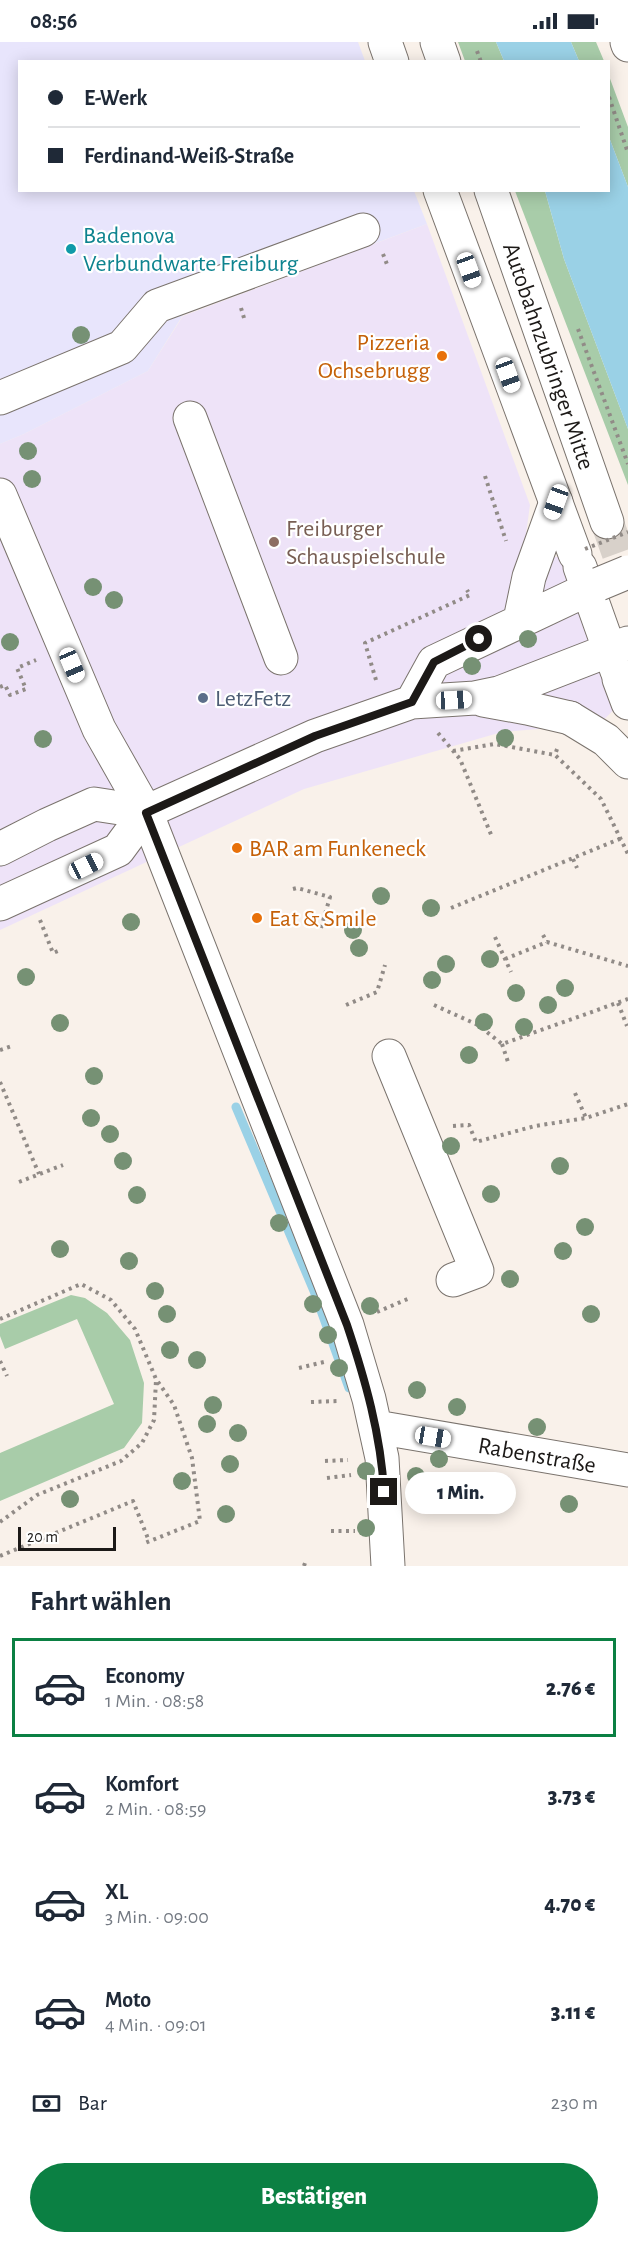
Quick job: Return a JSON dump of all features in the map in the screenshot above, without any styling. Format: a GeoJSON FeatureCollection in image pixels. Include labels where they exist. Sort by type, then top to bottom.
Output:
{"type":"FeatureCollection","features":[{"type":"Feature","properties":{"kind":"main road"},"geometry":{"type":"LineString","coordinates":[[385,42],[391,60]]}},
{"type":"Feature","properties":{"kind":"main road"},"geometry":{"type":"LineString","coordinates":[[437,42],[443,60]]}},
{"type":"Feature","properties":{"kind":"main road"},"geometry":{"type":"LineString","coordinates":[[0,904],[118,850],[146,813],[315,736],[412,702],[475,698],[621,665],[605,581],[580,552],[556,502],[441,192]]}},
{"type":"Feature","properties":{"kind":"main road","name":"Autobahnzubringer Mitte"},"geometry":{"type":"LineString","coordinates":[[492,192],[617,527]]}},
{"type":"Feature","properties":{"kind":"main road"},"geometry":{"type":"LineString","coordinates":[[0,398],[122,347],[157,306],[363,230]]}},
{"type":"Feature","properties":{"kind":"main road"},"geometry":{"type":"LineString","coordinates":[[190,418],[281,658]]}},
{"type":"Feature","properties":{"kind":"main road"},"geometry":{"type":"LineString","coordinates":[[0,495],[99,729],[146,813],[347,1325],[376,1427],[382,1458],[388,1566]]}},
{"type":"Feature","properties":{"kind":"main road"},"geometry":{"type":"LineString","coordinates":[[520,620],[529,577],[556,502]]}},
{"type":"Feature","properties":{"kind":"main road"},"geometry":{"type":"LineString","coordinates":[[412,702],[434,662],[605,581]]}},
{"type":"Feature","properties":{"kind":"main road"},"geometry":{"type":"LineString","coordinates":[[475,698],[570,718],[606,740],[628,762]]}},
{"type":"Feature","properties":{"kind":"main road"},"geometry":{"type":"LineString","coordinates":[[0,849],[94,804],[146,813]]}},
{"type":"Feature","properties":{"kind":"main road"},"geometry":{"type":"LineString","coordinates":[[388,1056],[477,1271],[453,1281]]}},
{"type":"Feature","properties":{"kind":"main road","name":"Rabenstraße"},"geometry":{"type":"LineString","coordinates":[[376,1427],[628,1470]]}},
{"type":"Feature","properties":{"kind":"path"},"geometry":{"type":"LineString","coordinates":[[610,101],[628,153]]}},
{"type":"Feature","properties":{"kind":"path"},"geometry":{"type":"LineString","coordinates":[[590,362],[628,464]]}},
{"type":"Feature","properties":{"kind":"path"},"geometry":{"type":"LineString","coordinates":[[484,476],[506,542]]}},
{"type":"Feature","properties":{"kind":"path"},"geometry":{"type":"LineString","coordinates":[[580,552],[617,527]]}},
{"type":"Feature","properties":{"kind":"path"},"geometry":{"type":"LineString","coordinates":[[365,643],[470,595],[467,590]]}},
{"type":"Feature","properties":{"kind":"path"},"geometry":{"type":"LineString","coordinates":[[0,687],[5,685],[10,695],[26,689],[21,678]]}},
{"type":"Feature","properties":{"kind":"path"},"geometry":{"type":"LineString","coordinates":[[555,755],[570,718]]}},
{"type":"Feature","properties":{"kind":"path"},"geometry":{"type":"LineString","coordinates":[[492,837],[460,759],[453,751],[495,744],[555,755],[601,799],[628,854]]}},
{"type":"Feature","properties":{"kind":"path"},"geometry":{"type":"LineString","coordinates":[[451,908],[622,838]]}},
{"type":"Feature","properties":{"kind":"path"},"geometry":{"type":"LineString","coordinates":[[573,859],[577,868]]}},
{"type":"Feature","properties":{"kind":"path"},"geometry":{"type":"LineString","coordinates":[[293,889],[297,888],[330,897],[321,927],[316,929]]}},
{"type":"Feature","properties":{"kind":"path"},"geometry":{"type":"LineString","coordinates":[[543,934],[548,942]]}},
{"type":"Feature","properties":{"kind":"path"},"geometry":{"type":"LineString","coordinates":[[495,937],[511,972]]}},
{"type":"Feature","properties":{"kind":"path"},"geometry":{"type":"LineString","coordinates":[[505,959],[548,942],[628,966]]}},
{"type":"Feature","properties":{"kind":"path"},"geometry":{"type":"LineString","coordinates":[[346,1005],[377,992],[385,965]]}},
{"type":"Feature","properties":{"kind":"path"},"geometry":{"type":"LineString","coordinates":[[502,1044],[628,999]]}},
{"type":"Feature","properties":{"kind":"path"},"geometry":{"type":"LineString","coordinates":[[618,1003],[627,1026]]}},
{"type":"Feature","properties":{"kind":"path"},"geometry":{"type":"LineString","coordinates":[[434,1005],[478,1025],[502,1044],[509,1065]]}},
{"type":"Feature","properties":{"kind":"path"},"geometry":{"type":"LineString","coordinates":[[0,1050],[12,1046]]}},
{"type":"Feature","properties":{"kind":"path"},"geometry":{"type":"LineString","coordinates":[[0,1082],[39,1174]]}},
{"type":"Feature","properties":{"kind":"path"},"geometry":{"type":"LineString","coordinates":[[575,1093],[586,1118]]}},
{"type":"Feature","properties":{"kind":"path"},"geometry":{"type":"LineString","coordinates":[[453,1126],[469,1125],[476,1142],[535,1126],[586,1118],[628,1104]]}},
{"type":"Feature","properties":{"kind":"path"},"geometry":{"type":"LineString","coordinates":[[20,1182],[63,1165]]}},
{"type":"Feature","properties":{"kind":"path"},"geometry":{"type":"LineString","coordinates":[[0,1319],[81,1284],[111,1300],[135,1329],[156,1379],[174,1405],[192,1458],[200,1521],[147,1542],[133,1502],[0,1556]]}},
{"type":"Feature","properties":{"kind":"path"},"geometry":{"type":"LineString","coordinates":[[0,1361],[7,1376]]}},
{"type":"Feature","properties":{"kind":"path"},"geometry":{"type":"LineString","coordinates":[[298,1368],[325,1361]]}},
{"type":"Feature","properties":{"kind":"path"},"geometry":{"type":"LineString","coordinates":[[0,1522],[37,1495],[121,1461],[142,1443],[154,1420],[156,1379]]}},
{"type":"Feature","properties":{"kind":"path"},"geometry":{"type":"LineString","coordinates":[[311,1402],[333,1402]]}},
{"type":"Feature","properties":{"kind":"path"},"geometry":{"type":"LineString","coordinates":[[325,1461],[352,1460]]}},
{"type":"Feature","properties":{"kind":"path"},"geometry":{"type":"LineString","coordinates":[[327,1478],[354,1475]]}},
{"type":"Feature","properties":{"kind":"path"},"geometry":{"type":"LineString","coordinates":[[331,1531],[345,1531]]}},
{"type":"Feature","properties":{"kind":"shaded area"},"geometry":{"type":"Polygon","coordinates":[[[0,42],[358,42],[365,60],[18,60],[18,192],[414,192],[427,224],[183,315],[148,371],[0,444],[0,42]]]}},
{"type":"Feature","properties":{"kind":"shaded area"},"geometry":{"type":"Polygon","coordinates":[[[427,224],[530,505],[524,548],[557,557],[582,539],[628,696],[581,742],[550,728],[502,732],[304,789],[0,930],[0,444],[148,371],[183,316],[427,224]]]}},
{"type":"Feature","properties":{"kind":"green space"},"geometry":{"type":"Polygon","coordinates":[[[458,42],[496,42],[504,60],[465,60],[458,42]]]}},
{"type":"Feature","properties":{"kind":"green space"},"geometry":{"type":"Polygon","coordinates":[[[571,42],[596,42],[604,60],[579,60],[571,42]]]}},
{"type":"Feature","properties":{"kind":"green space"},"geometry":{"type":"Polygon","coordinates":[[[610,79],[628,127],[628,187],[610,140],[610,79]]]}},
{"type":"Feature","properties":{"kind":"green space"},"geometry":{"type":"Polygon","coordinates":[[[515,192],[545,192],[564,259],[628,429],[628,485],[515,192]]]}},
{"type":"Feature","properties":{"kind":"green space"},"geometry":{"type":"Polygon","coordinates":[[[71,1295],[85,1298],[107,1313],[130,1340],[144,1383],[142,1423],[124,1448],[0,1501],[0,1453],[114,1404],[77,1319],[5,1349],[0,1336],[0,1324],[71,1295]]]}},
{"type":"Feature","properties":{"kind":"water"},"geometry":{"type":"Polygon","coordinates":[[[496,42],[571,42],[579,60],[504,60],[496,42]]]}},
{"type":"Feature","properties":{"kind":"water"},"geometry":{"type":"Polygon","coordinates":[[[610,140],[628,187],[628,429],[564,259],[545,192],[610,192],[610,140]]]}},
{"type":"Feature","properties":{"kind":"waterway"},"geometry":{"type":"LineString","coordinates":[[236,1107],[314,1291],[349,1388]]}},
{"type":"Feature","properties":{"kind":"tunnel"},"geometry":{"type":"LineString","coordinates":[[607,522],[628,580]]}},
{"type":"Feature","properties":{"kind":"place","name":"Badenova Verbundwarte Freiburg"},"geometry":{"type":"Point","coordinates":[71,249]}},
{"type":"Feature","properties":{"kind":"place","name":"Pizzeria Ochsebrugg"},"geometry":{"type":"Point","coordinates":[442,356]}},
{"type":"Feature","properties":{"kind":"place","name":"Freiburger Schauspielschule"},"geometry":{"type":"Point","coordinates":[274,542]}},
{"type":"Feature","properties":{"kind":"place","name":"LetzFetz"},"geometry":{"type":"Point","coordinates":[203,698]}},
{"type":"Feature","properties":{"kind":"place","name":"BAR am Funkeneck"},"geometry":{"type":"Point","coordinates":[237,848]}},
{"type":"Feature","properties":{"kind":"place","name":"Eat & Smile"},"geometry":{"type":"Point","coordinates":[257,918]}},
{"type":"Feature","properties":{"kind":"route"},"geometry":{"type":"LineString","coordinates":[[384,1492],[382,1458],[376,1427],[347,1325],[146,813],[315,736],[412,702],[434,662],[479,639]]}}]}
